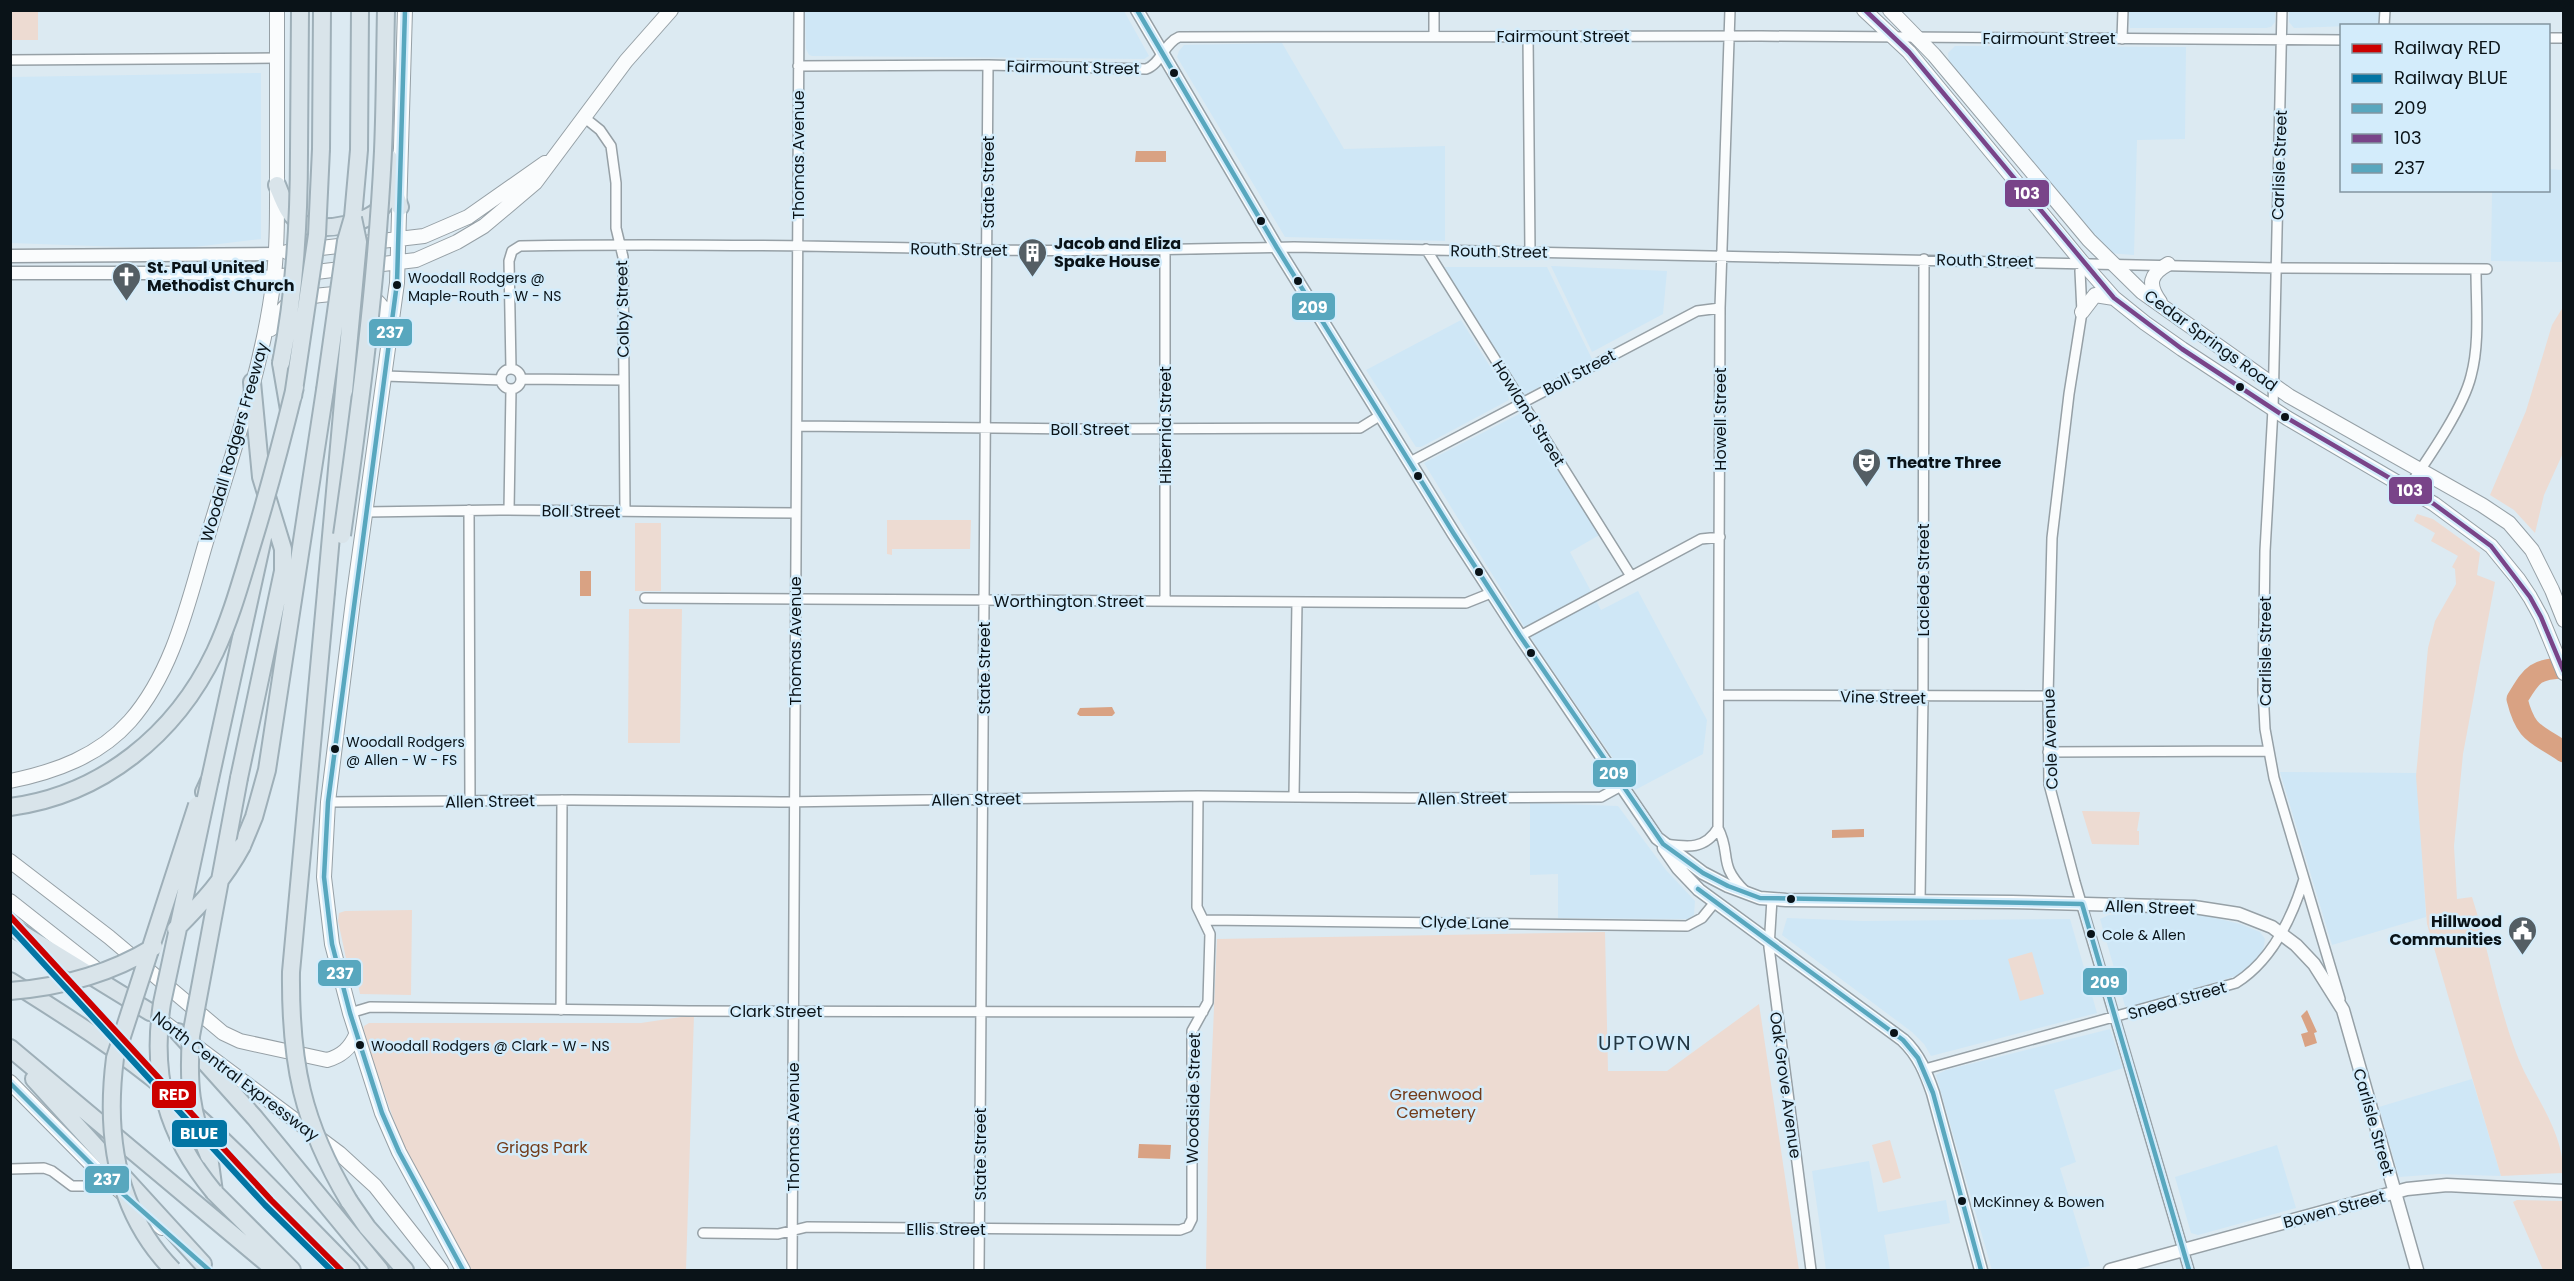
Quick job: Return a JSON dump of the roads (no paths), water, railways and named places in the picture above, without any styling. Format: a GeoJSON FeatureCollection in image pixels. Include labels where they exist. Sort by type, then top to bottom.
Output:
{"type":"FeatureCollection","features":[{"type":"Feature","properties":{"kind":"highway"},"geometry":{"type":"LineString","coordinates":[[289,410],[281,363],[292,293],[299,222],[300,10]]}},
{"type":"Feature","properties":{"kind":"highway"},"geometry":{"type":"LineString","coordinates":[[292,1270],[214,1192],[194,1166],[178,1138],[165,1102],[158,1062],[162,1003],[295,387],[317,235],[321,149],[322,10]]}},
{"type":"Feature","properties":{"kind":"highway"},"geometry":{"type":"LineString","coordinates":[[10,990],[46,988],[83,979],[122,966],[153,947],[176,930],[210,895],[229,870],[254,817],[267,771],[346,241],[353,217],[359,150],[360,10]]}},
{"type":"Feature","properties":{"kind":"highway"},"geometry":{"type":"LineString","coordinates":[[277,185],[290,213],[303,224],[321,226],[348,224],[369,218],[380,211],[387,198],[389,178],[386,10]]}},
{"type":"Feature","properties":{"kind":"highway"},"geometry":{"type":"LineString","coordinates":[[326,592],[342,535],[362,392],[382,153],[386,10]]}},
{"type":"Feature","properties":{"kind":"highway"},"geometry":{"type":"LineString","coordinates":[[389,178],[400,207]]}},
{"type":"Feature","properties":{"kind":"highway"},"geometry":{"type":"LineString","coordinates":[[353,217],[358,242],[291,972],[290,1017],[296,1069],[309,1116],[333,1173],[368,1227],[405,1270]]}},
{"type":"Feature","properties":{"kind":"highway"},"geometry":{"type":"LineString","coordinates":[[214,1192],[209,1156],[191,1102],[189,1069],[191,1036],[239,777],[280,594],[283,571],[283,549],[261,477],[252,382]]}},
{"type":"Feature","properties":{"kind":"highway"},"geometry":{"type":"LineString","coordinates":[[10,807],[41,802],[70,792],[112,771],[159,733],[187,701],[215,652],[233,608],[256,533],[295,387]]}},
{"type":"Feature","properties":{"kind":"highway"},"geometry":{"type":"LineString","coordinates":[[173,1270],[146,1236],[127,1200],[117,1166],[110,1097],[116,1058],[127,1020],[197,805],[210,779]]}},
{"type":"Feature","properties":{"kind":"highway"},"geometry":{"type":"LineString","coordinates":[[10,926],[150,1012]]}},
{"type":"Feature","properties":{"kind":"highway"},"geometry":{"type":"LineString","coordinates":[[10,973],[132,1062],[187,1107],[236,1153],[351,1270]]}},
{"type":"Feature","properties":{"kind":"highway"},"geometry":{"type":"LineString","coordinates":[[10,981],[66,1016]]}},
{"type":"Feature","properties":{"kind":"highway"},"geometry":{"type":"LineString","coordinates":[[178,1032],[255,1118],[380,1270]]}},
{"type":"Feature","properties":{"kind":"highway"},"geometry":{"type":"LineString","coordinates":[[10,1048],[275,1270]]}},
{"type":"Feature","properties":{"kind":"highway"},"geometry":{"type":"LineString","coordinates":[[10,1055],[206,1267]]}},
{"type":"Feature","properties":{"kind":"main road","name":"Woodall Rodgers Freeway"},"geometry":{"type":"LineString","coordinates":[[10,781],[51,771],[85,756],[108,742],[130,721],[151,693],[168,660],[182,621],[252,382],[262,344],[274,277],[278,10]]}},
{"type":"Feature","properties":{"kind":"main road"},"geometry":{"type":"LineString","coordinates":[[405,10],[398,262],[328,802],[324,844],[325,891],[332,944],[356,1035],[382,1113],[399,1152],[463,1270]]}},
{"type":"Feature","properties":{"kind":"main road"},"geometry":{"type":"LineString","coordinates":[[274,277],[416,260],[437,252],[484,226],[535,183],[633,53],[671,10]]}},
{"type":"Feature","properties":{"kind":"main road","name":"Cedar Springs Road"},"geometry":{"type":"LineString","coordinates":[[1864,10],[1909,52],[2114,298],[2169,341],[2273,409],[2408,488],[2477,534],[2502,559],[2530,597],[2564,673]]}},
{"type":"Feature","properties":{"kind":"main road","name":"Cedar Springs Road"},"geometry":{"type":"LineString","coordinates":[[1890,10],[1919,38],[2013,147],[2068,216],[2112,262],[2166,311],[2320,415],[2482,505],[2509,523],[2538,562],[2564,620]]}},
{"type":"Feature","properties":{"kind":"main road"},"geometry":{"type":"LineString","coordinates":[[276,254],[424,236],[468,217],[557,155]]}},
{"type":"Feature","properties":{"kind":"main road"},"geometry":{"type":"LineString","coordinates":[[2166,311],[2150,284],[2154,274],[2168,264]]}},
{"type":"Feature","properties":{"kind":"main road"},"geometry":{"type":"LineString","coordinates":[[262,344],[279,313],[292,301],[303,297],[364,294],[381,305],[391,327]]}},
{"type":"Feature","properties":{"kind":"main road"},"geometry":{"type":"LineString","coordinates":[[2082,312],[2095,295],[2114,298]]}},
{"type":"Feature","properties":{"kind":"main road"},"geometry":{"type":"LineString","coordinates":[[10,861],[109,937],[223,1034],[240,1041],[327,1060],[344,1052],[356,1035]]}},
{"type":"Feature","properties":{"kind":"main road","name":"North Central Expressway"},"geometry":{"type":"LineString","coordinates":[[10,901],[150,1012],[339,1154],[368,1180],[401,1217],[441,1270]]}},
{"type":"Feature","properties":{"kind":"main road"},"geometry":{"type":"LineString","coordinates":[[10,1082],[104,1177],[206,1267]]}},
{"type":"Feature","properties":{"kind":"street","name":"Thomas Avenue"},"geometry":{"type":"LineString","coordinates":[[792,1270],[799,10]]}},
{"type":"Feature","properties":{"kind":"street"},"geometry":{"type":"LineString","coordinates":[[1137,10],[1277,248],[1491,593],[1621,786],[1663,844],[1667,855],[1715,902],[1903,1040],[1915,1053],[1925,1069],[1981,1270]]}},
{"type":"Feature","properties":{"kind":"street"},"geometry":{"type":"LineString","coordinates":[[1434,10],[1434,36]]}},
{"type":"Feature","properties":{"kind":"street","name":"Howell Street"},"geometry":{"type":"LineString","coordinates":[[1730,10],[1720,308],[1718,828],[1722,836],[1726,865],[1730,875],[1749,894]]}},
{"type":"Feature","properties":{"kind":"street"},"geometry":{"type":"LineString","coordinates":[[2122,10],[2122,39]]}},
{"type":"Feature","properties":{"kind":"street","name":"Carlisle Street"},"geometry":{"type":"LineString","coordinates":[[2282,10],[2274,384],[2265,551],[2263,668],[2268,752],[2279,798],[2305,878],[2417,1270]]}},
{"type":"Feature","properties":{"kind":"street"},"geometry":{"type":"LineString","coordinates":[[1528,36],[1530,252]]}},
{"type":"Feature","properties":{"kind":"street","name":"Fairmount Street"},"geometry":{"type":"LineString","coordinates":[[798,66],[988,65],[1146,69],[1152,67],[1171,41],[1179,37],[1528,36],[2340,40]]}},
{"type":"Feature","properties":{"kind":"street"},"geometry":{"type":"LineString","coordinates":[[10,60],[277,58]]}},
{"type":"Feature","properties":{"kind":"street","name":"State Street"},"geometry":{"type":"LineString","coordinates":[[979,1270],[988,65]]}},
{"type":"Feature","properties":{"kind":"street","name":"Colby Street"},"geometry":{"type":"LineString","coordinates":[[585,118],[600,130],[611,146],[616,183],[616,228],[623,257],[625,511]]}},
{"type":"Feature","properties":{"kind":"street","name":"Routh Street"},"geometry":{"type":"LineString","coordinates":[[511,369],[509,261],[512,251],[520,246],[797,245],[988,250],[1426,249],[2112,262],[2276,268],[2487,269]]}},
{"type":"Feature","properties":{"kind":"street","name":"Hibernia Street"},"geometry":{"type":"LineString","coordinates":[[1165,249],[1165,601]]}},
{"type":"Feature","properties":{"kind":"street","name":"Howland Street"},"geometry":{"type":"LineString","coordinates":[[1426,249],[1631,576]]}},
{"type":"Feature","properties":{"kind":"street"},"geometry":{"type":"LineString","coordinates":[[10,256],[276,254]]}},
{"type":"Feature","properties":{"kind":"street","name":"Laclede Street"},"geometry":{"type":"LineString","coordinates":[[1920,902],[1924,259]]}},
{"type":"Feature","properties":{"kind":"street","name":"Cole Avenue"},"geometry":{"type":"LineString","coordinates":[[2082,262],[2080,271],[2082,312],[2055,506],[2050,580],[2049,784],[2189,1270]]}},
{"type":"Feature","properties":{"kind":"street"},"geometry":{"type":"LineString","coordinates":[[2408,488],[2466,392],[2471,377],[2475,348],[2476,270]]}},
{"type":"Feature","properties":{"kind":"street"},"geometry":{"type":"LineString","coordinates":[[10,273],[179,273],[249,278],[274,277]]}},
{"type":"Feature","properties":{"kind":"street","name":"Boll Street"},"geometry":{"type":"LineString","coordinates":[[1410,462],[1697,311],[1720,308]]}},
{"type":"Feature","properties":{"kind":"street"},"geometry":{"type":"LineString","coordinates":[[511,369],[519,373],[521,379],[518,386],[511,389],[504,386],[501,380],[505,371],[511,369]]}},
{"type":"Feature","properties":{"kind":"street"},"geometry":{"type":"LineString","coordinates":[[385,376],[501,380]]}},
{"type":"Feature","properties":{"kind":"street"},"geometry":{"type":"LineString","coordinates":[[521,379],[623,380]]}},
{"type":"Feature","properties":{"kind":"street"},"geometry":{"type":"LineString","coordinates":[[509,510],[511,389]]}},
{"type":"Feature","properties":{"kind":"street","name":"Boll Street"},"geometry":{"type":"LineString","coordinates":[[796,426],[1360,428],[1381,416]]}},
{"type":"Feature","properties":{"kind":"street"},"geometry":{"type":"LineString","coordinates":[[469,510],[470,802]]}},
{"type":"Feature","properties":{"kind":"street","name":"Boll Street"},"geometry":{"type":"LineString","coordinates":[[365,512],[509,510],[796,513]]}},
{"type":"Feature","properties":{"kind":"street"},"geometry":{"type":"LineString","coordinates":[[1520,636],[1701,539],[1720,537]]}},
{"type":"Feature","properties":{"kind":"street","name":"Worthington Street"},"geometry":{"type":"LineString","coordinates":[[645,598],[1469,603],[1491,593]]}},
{"type":"Feature","properties":{"kind":"street"},"geometry":{"type":"LineString","coordinates":[[1294,796],[1297,602]]}},
{"type":"Feature","properties":{"kind":"street","name":"Vine Street"},"geometry":{"type":"LineString","coordinates":[[1719,695],[1923,698],[2048,696]]}},
{"type":"Feature","properties":{"kind":"street"},"geometry":{"type":"LineString","coordinates":[[2048,752],[2268,752]]}},
{"type":"Feature","properties":{"kind":"street","name":"Allen Street"},"geometry":{"type":"LineString","coordinates":[[328,802],[795,801],[1198,796],[1401,798],[1601,796],[1621,786]]}},
{"type":"Feature","properties":{"kind":"street","name":"Woodside Street"},"geometry":{"type":"LineString","coordinates":[[1188,1227],[1192,1219],[1192,1031],[1209,998],[1210,933],[1197,908],[1198,796]]}},
{"type":"Feature","properties":{"kind":"street"},"geometry":{"type":"LineString","coordinates":[[561,1010],[562,800]]}},
{"type":"Feature","properties":{"kind":"street"},"geometry":{"type":"LineString","coordinates":[[1663,844],[1694,847],[1711,838],[1718,828]]}},
{"type":"Feature","properties":{"kind":"street","name":"Allen Street"},"geometry":{"type":"LineString","coordinates":[[1663,844],[1703,873],[1728,886],[1772,899],[2082,904],[2194,908],[2239,914],[2265,923],[2280,932],[2314,964],[2343,1010]]}},
{"type":"Feature","properties":{"kind":"street","name":"Sneed Street"},"geometry":{"type":"LineString","coordinates":[[1925,1069],[2236,983],[2254,971],[2264,960],[2298,899],[2305,878]]}},
{"type":"Feature","properties":{"kind":"street","name":"Oak Grove Avenue"},"geometry":{"type":"LineString","coordinates":[[1772,899],[1769,943],[1778,1034],[1811,1270]]}},
{"type":"Feature","properties":{"kind":"street","name":"Clyde Lane"},"geometry":{"type":"LineString","coordinates":[[1204,920],[1687,926],[1702,918],[1715,902]]}},
{"type":"Feature","properties":{"kind":"street","name":"Clark Street"},"geometry":{"type":"LineString","coordinates":[[350,1013],[370,1008],[1203,1012]]}},
{"type":"Feature","properties":{"kind":"street"},"geometry":{"type":"LineString","coordinates":[[10,1169],[44,1168],[52,1171],[72,1186],[88,1186],[104,1177]]}},
{"type":"Feature","properties":{"kind":"street","name":"Bowen Street"},"geometry":{"type":"LineString","coordinates":[[2110,1270],[2393,1192],[2426,1186],[2564,1191]]}},
{"type":"Feature","properties":{"kind":"street","name":"Ellis Street"},"geometry":{"type":"LineString","coordinates":[[703,1233],[778,1234],[807,1227],[1180,1230],[1188,1227]]}},
{"type":"Feature","properties":{"kind":"waterway"},"geometry":{"type":"LineString","coordinates":[[2564,668],[2546,670],[2535,675],[2517,699],[2528,727],[2564,752]]}},
{"type":"Feature","properties":{"kind":"rail line","name":"RED"},"geometry":{"type":"LineString","coordinates":[[10,916],[271,1200],[341,1270]]}},
{"type":"Feature","properties":{"kind":"rail line","name":"BLUE"},"geometry":{"type":"LineString","coordinates":[[10,927],[265,1205],[331,1270]]}},
{"type":"Feature","properties":{"kind":"place","name":"Jacob and Eliza Spake House"},"geometry":{"type":"Point","coordinates":[1033,278]}},
{"type":"Feature","properties":{"kind":"place","name":"Woodall Rodgers @ Maple-Routh - W - NS"},"geometry":{"type":"Point","coordinates":[397,285]}},
{"type":"Feature","properties":{"kind":"place","name":"St. Paul United Methodist Church"},"geometry":{"type":"Point","coordinates":[126,302]}},
{"type":"Feature","properties":{"kind":"place","name":"Theatre Three"},"geometry":{"type":"Point","coordinates":[1866,488]}},
{"type":"Feature","properties":{"kind":"place","name":"Woodall Rodgers @ Allen - W - FS"},"geometry":{"type":"Point","coordinates":[335,749]}},
{"type":"Feature","properties":{"kind":"place","name":"Cole & Allen"},"geometry":{"type":"Point","coordinates":[2091,934]}},
{"type":"Feature","properties":{"kind":"place","name":"Hillwood Communities"},"geometry":{"type":"Point","coordinates":[2523,956]}},
{"type":"Feature","properties":{"kind":"place","name":"Woodall Rodgers @ Clark - W - NS"},"geometry":{"type":"Point","coordinates":[360,1045]}},
{"type":"Feature","properties":{"kind":"place","name":"McKinney & Bowen"},"geometry":{"type":"Point","coordinates":[1962,1201]}},
{"type":"Feature","properties":{"kind":"district","name":"UPTOWN"},"geometry":{"type":"Point","coordinates":[1645,1043]}},
{"type":"Feature","properties":{"kind":"park label","name":"Greenwood Cemetery"},"geometry":{"type":"Point","coordinates":[1436,1103]}},
{"type":"Feature","properties":{"kind":"park label","name":"Griggs Park"},"geometry":{"type":"Point","coordinates":[542,1147]}}]}
